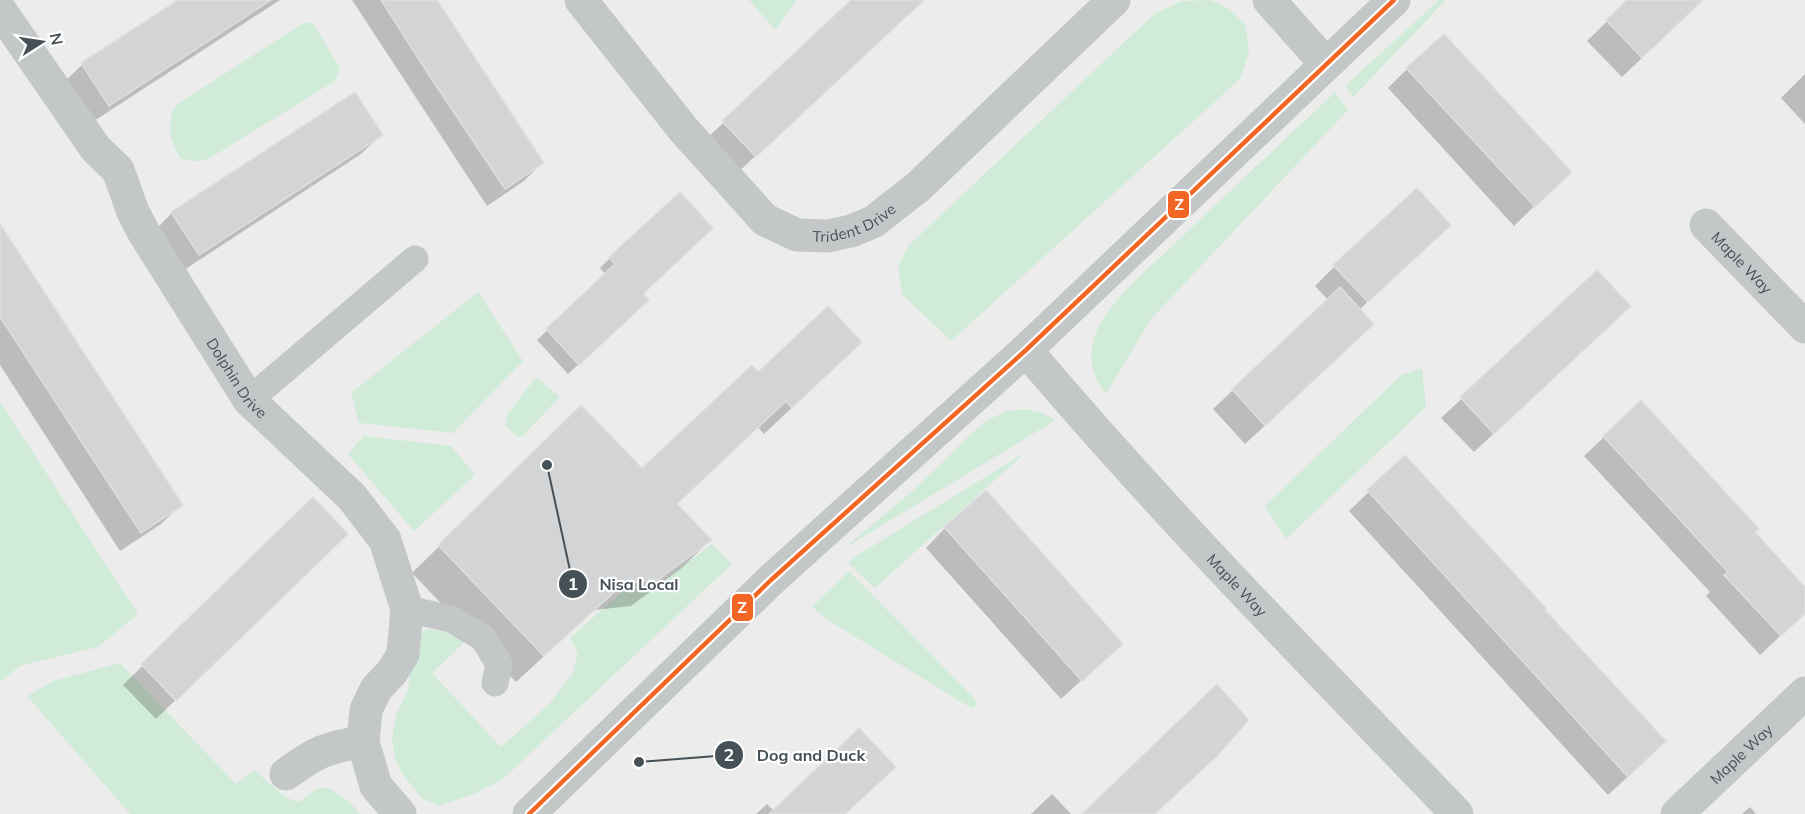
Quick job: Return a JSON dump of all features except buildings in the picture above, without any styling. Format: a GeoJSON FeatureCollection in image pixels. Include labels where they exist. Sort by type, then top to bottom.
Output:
{"type":"FeatureCollection","features":[{"type":"Feature","properties":{"kind":"street","name":"Trident Drive"},"geometry":{"type":"LineString","coordinates":[[581,0],[683,129],[765,220],[797,235],[828,236],[851,231],[873,222],[918,187],[1114,0]]}},
{"type":"Feature","properties":{"kind":"street"},"geometry":{"type":"LineString","coordinates":[[1269,0],[1326,64]]}},
{"type":"Feature","properties":{"kind":"street"},"geometry":{"type":"LineString","coordinates":[[529,814],[771,580],[1026,350],[1394,0]]}},
{"type":"Feature","properties":{"kind":"street","name":"Dolphin Drive"},"geometry":{"type":"LineString","coordinates":[[0,10],[96,149],[118,170],[133,212],[144,233],[249,400],[352,497],[385,540],[407,609],[403,654],[392,672],[376,689],[366,710],[363,742],[376,786],[400,814]]}},
{"type":"Feature","properties":{"kind":"street","name":"Maple Way"},"geometry":{"type":"LineString","coordinates":[[1706,225],[1805,327]]}},
{"type":"Feature","properties":{"kind":"street","name":"Maple Way"},"geometry":{"type":"LineString","coordinates":[[1026,350],[1085,419],[1244,592],[1457,814]]}},
{"type":"Feature","properties":{"kind":"street","name":"Maple Way"},"geometry":{"type":"LineString","coordinates":[[1677,814],[1805,693]]}},
{"type":"Feature","properties":{"kind":"street"},"geometry":{"type":"LineString","coordinates":[[286,774],[312,755],[337,746],[363,742]]}},
{"type":"Feature","properties":{"kind":"lane"},"geometry":{"type":"LineString","coordinates":[[249,400],[415,259]]}},
{"type":"Feature","properties":{"kind":"lane"},"geometry":{"type":"LineString","coordinates":[[407,609],[451,619],[483,638],[499,664],[495,683]]}},
{"type":"Feature","properties":{"kind":"green space"},"geometry":{"type":"Polygon","coordinates":[[[749,0],[797,0],[775,30],[749,0]]]}},
{"type":"Feature","properties":{"kind":"green space"},"geometry":{"type":"Polygon","coordinates":[[[1210,0],[1228,8],[1246,26],[1249,52],[1240,79],[951,341],[902,294],[898,267],[908,246],[1154,14],[1181,1],[1210,0]]]}},
{"type":"Feature","properties":{"kind":"green space"},"geometry":{"type":"Polygon","coordinates":[[[1439,0],[1446,0],[1353,97],[1345,86],[1439,0]]]}},
{"type":"Feature","properties":{"kind":"green space"},"geometry":{"type":"Polygon","coordinates":[[[305,22],[314,24],[340,69],[335,81],[210,158],[195,161],[180,158],[170,132],[171,119],[176,105],[305,22]]]}},
{"type":"Feature","properties":{"kind":"green space"},"geometry":{"type":"Polygon","coordinates":[[[1335,92],[1348,110],[1151,319],[1106,394],[1095,376],[1091,356],[1097,331],[1111,308],[1137,279],[1335,92]]]}},
{"type":"Feature","properties":{"kind":"green space"},"geometry":{"type":"Polygon","coordinates":[[[478,292],[523,361],[453,433],[359,423],[351,393],[478,292]]]}},
{"type":"Feature","properties":{"kind":"green space"},"geometry":{"type":"Polygon","coordinates":[[[1422,368],[1426,407],[1286,539],[1265,506],[1401,375],[1422,368]]]}},
{"type":"Feature","properties":{"kind":"green space"},"geometry":{"type":"Polygon","coordinates":[[[536,377],[560,397],[522,437],[518,437],[505,426],[507,415],[536,377]]]}},
{"type":"Feature","properties":{"kind":"green space"},"geometry":{"type":"Polygon","coordinates":[[[0,402],[138,614],[98,647],[20,666],[0,682],[0,402]]]}},
{"type":"Feature","properties":{"kind":"green space"},"geometry":{"type":"Polygon","coordinates":[[[1026,409],[1056,420],[843,549],[916,488],[974,431],[1006,411],[1026,409]]]}},
{"type":"Feature","properties":{"kind":"green space"},"geometry":{"type":"Polygon","coordinates":[[[364,436],[451,446],[475,475],[414,531],[348,454],[364,436]]]}},
{"type":"Feature","properties":{"kind":"green space"},"geometry":{"type":"Polygon","coordinates":[[[1026,452],[875,588],[848,563],[853,558],[1026,452]]]}},
{"type":"Feature","properties":{"kind":"green space"},"geometry":{"type":"Polygon","coordinates":[[[712,544],[732,564],[503,779],[476,793],[439,806],[422,798],[403,775],[395,758],[392,738],[397,713],[408,690],[416,638],[428,629],[445,632],[466,641],[432,673],[501,747],[549,704],[573,673],[578,653],[570,638],[625,589],[662,582],[712,544]]]}},
{"type":"Feature","properties":{"kind":"green space"},"geometry":{"type":"Polygon","coordinates":[[[849,571],[971,695],[976,706],[972,708],[966,705],[828,620],[812,607],[849,571]]]}},
{"type":"Feature","properties":{"kind":"green space"},"geometry":{"type":"Polygon","coordinates":[[[120,663],[236,784],[254,770],[287,798],[299,802],[316,789],[329,788],[350,802],[360,814],[130,814],[27,696],[53,681],[120,663]]]}},
{"type":"Feature","properties":{"kind":"transit line","name":"Z"},"geometry":{"type":"LineString","coordinates":[[529,814],[771,580],[1026,350],[1394,0]]}},
{"type":"Feature","properties":{"kind":"place","name":"Nisa Local"},"geometry":{"type":"Point","coordinates":[547,465]}},
{"type":"Feature","properties":{"kind":"place","name":"Dog and Duck"},"geometry":{"type":"Point","coordinates":[639,762]}}]}
